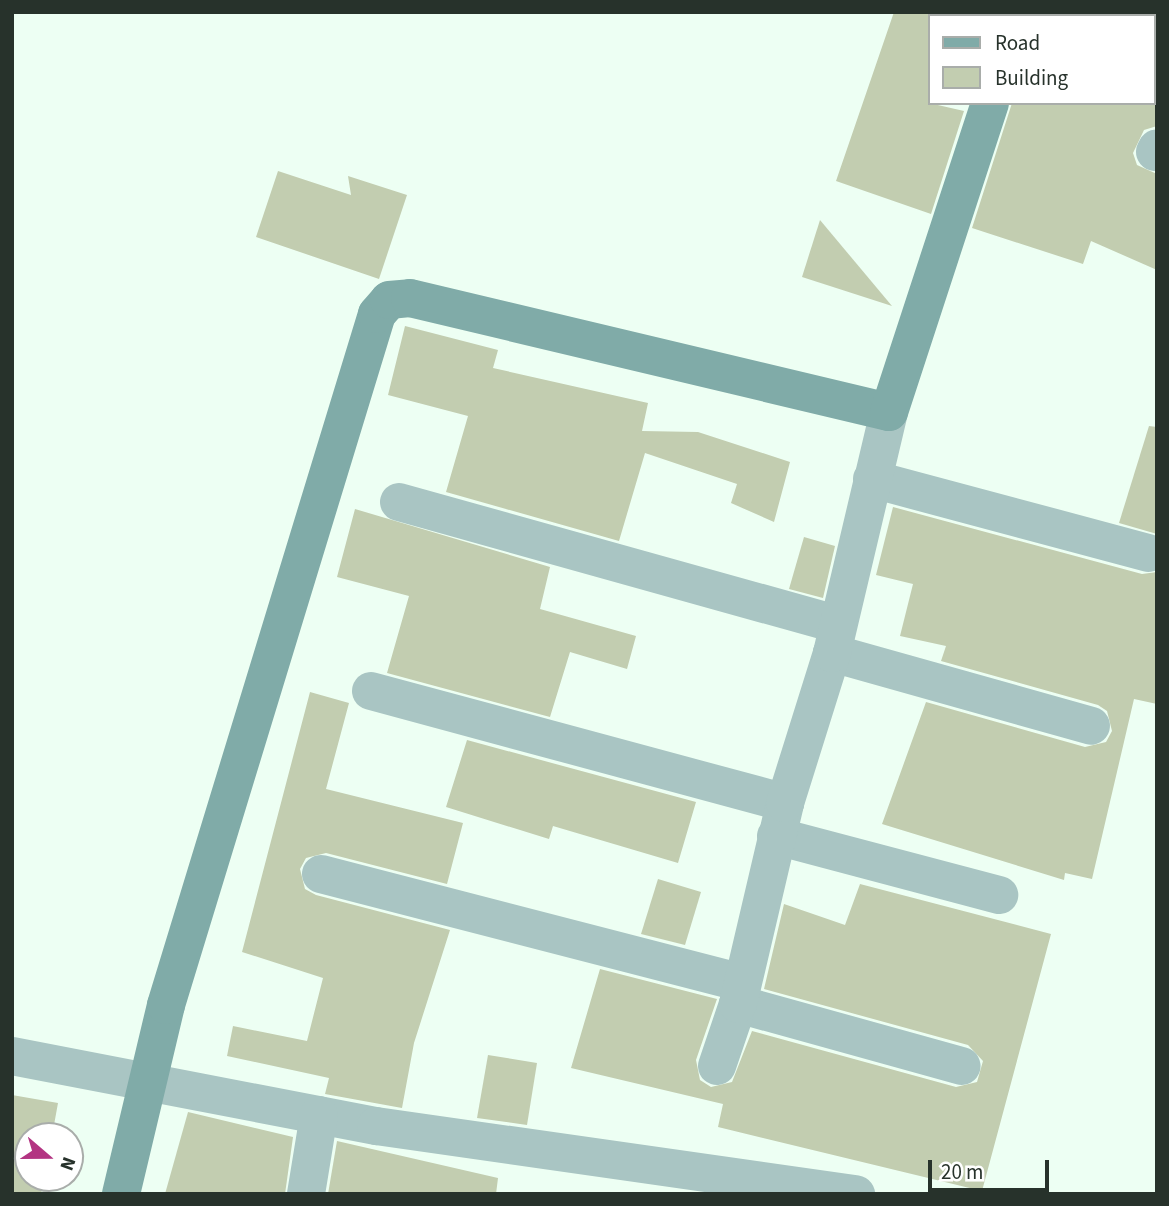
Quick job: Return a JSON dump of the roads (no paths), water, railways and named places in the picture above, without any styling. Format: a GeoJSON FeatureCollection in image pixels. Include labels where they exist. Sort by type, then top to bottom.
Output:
{"type":"FeatureCollection","features":[{"type":"Feature","properties":{"kind":"street"},"geometry":{"type":"LineString","coordinates":[[717,1066],[739,993],[781,820],[834,639],[889,412],[989,105]]}},
{"type":"Feature","properties":{"kind":"street"},"geometry":{"type":"LineString","coordinates":[[121,1194],[148,1082],[373,327],[389,300],[410,299],[889,412]]}},
{"type":"Feature","properties":{"kind":"street"},"geometry":{"type":"LineString","coordinates":[[872,478],[1149,553]]}},
{"type":"Feature","properties":{"kind":"street"},"geometry":{"type":"LineString","coordinates":[[399,502],[834,639],[1091,726]]}},
{"type":"Feature","properties":{"kind":"street"},"geometry":{"type":"LineString","coordinates":[[371,691],[781,820],[999,894]]}},
{"type":"Feature","properties":{"kind":"street"},"geometry":{"type":"LineString","coordinates":[[321,874],[739,993],[962,1066]]}},
{"type":"Feature","properties":{"kind":"street"},"geometry":{"type":"LineString","coordinates":[[12,1056],[319,1115],[732,1184],[856,1194]]}},
{"type":"Feature","properties":{"kind":"street"},"geometry":{"type":"LineString","coordinates":[[306,1194],[319,1115]]}}]}
